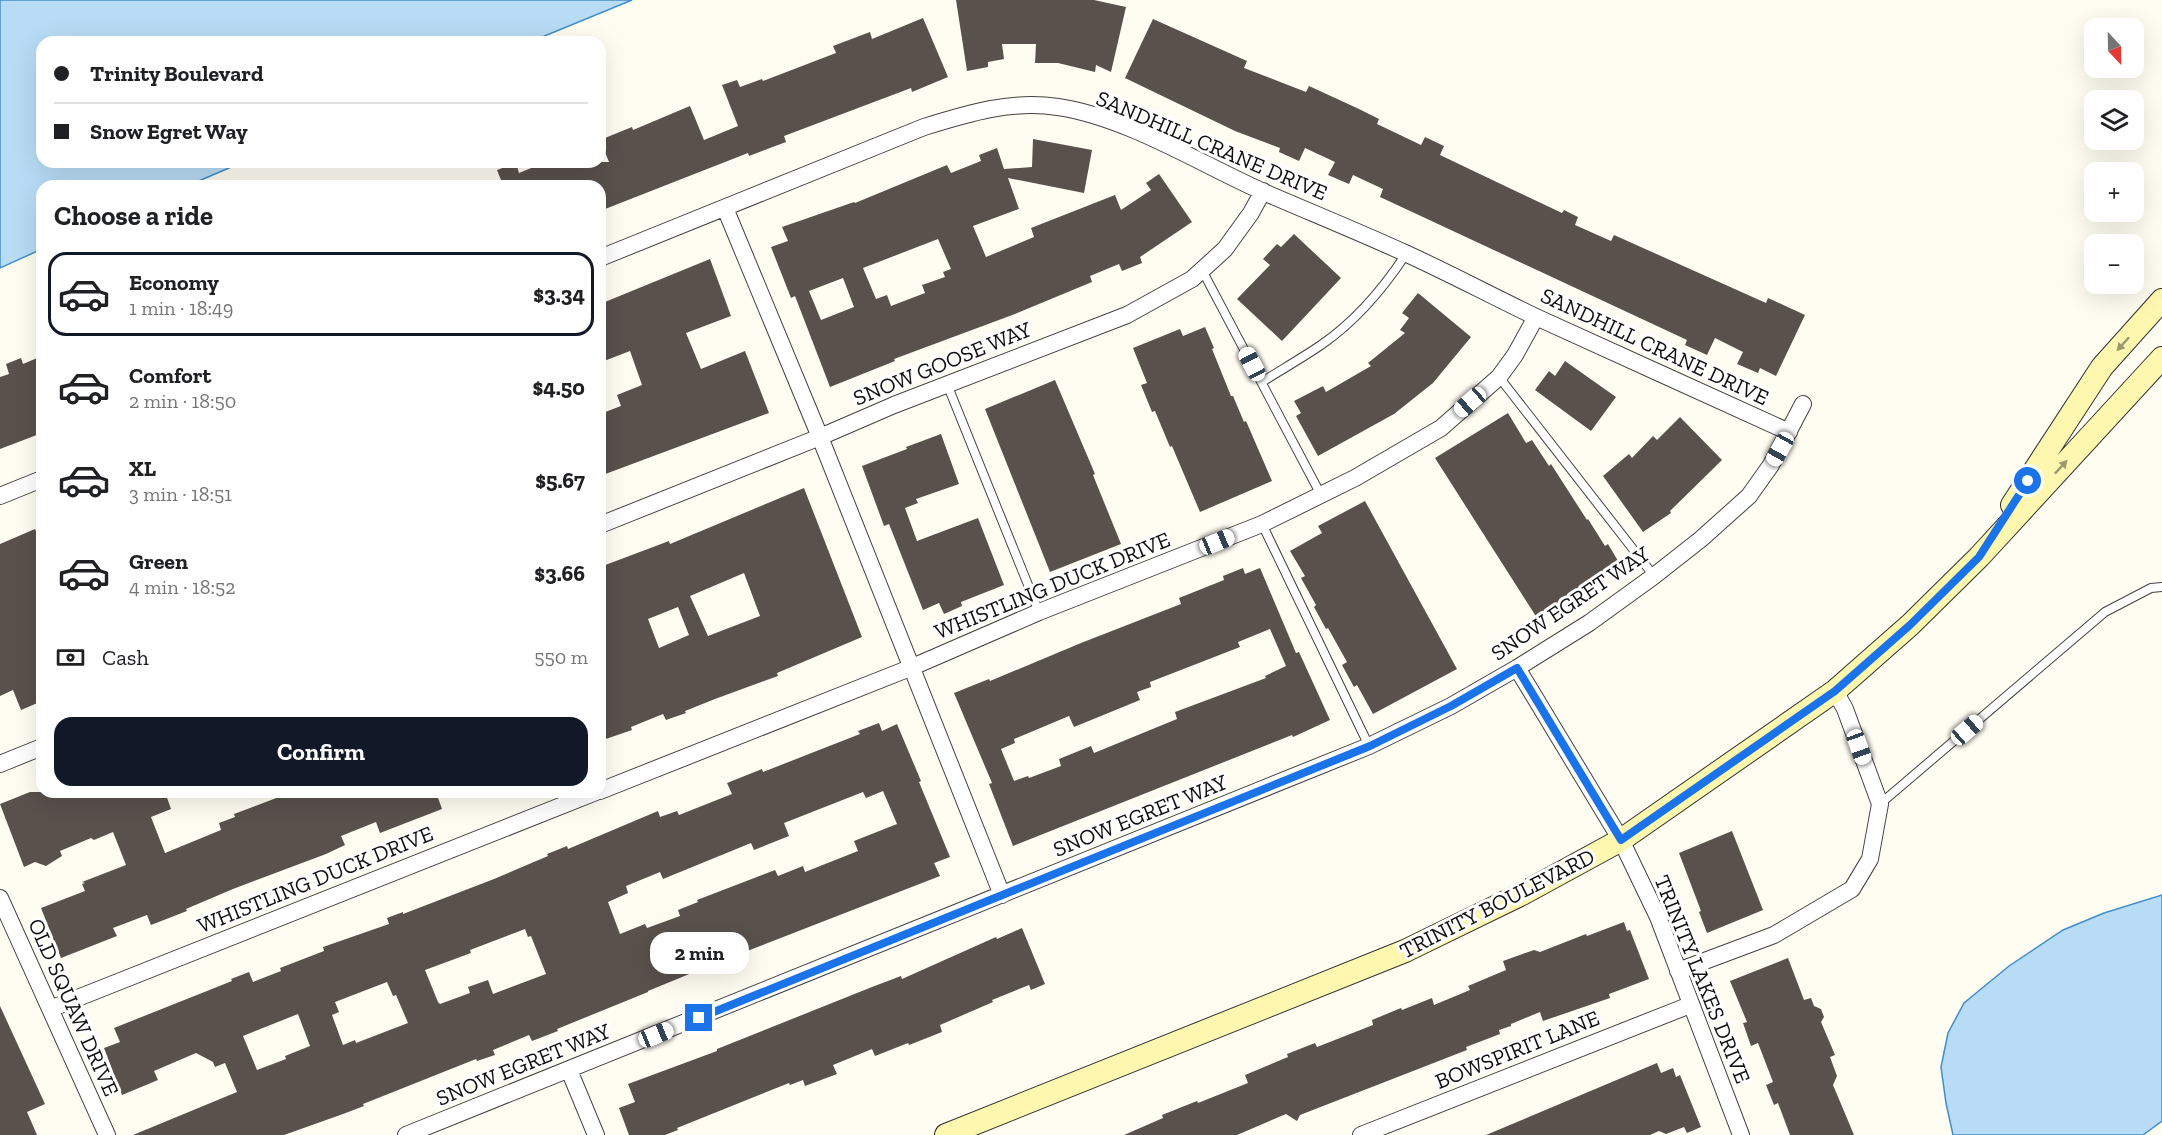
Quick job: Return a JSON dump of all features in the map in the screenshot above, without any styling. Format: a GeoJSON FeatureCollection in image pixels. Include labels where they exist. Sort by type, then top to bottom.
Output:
{"type":"FeatureCollection","features":[{"type":"Feature","properties":{"kind":"main road","name":"TRINITY BOULEVARD"},"geometry":{"type":"LineString","coordinates":[[1979,557],[2102,367],[2162,300]]}},
{"type":"Feature","properties":{"kind":"main road","name":"TRINITY BOULEVARD"},"geometry":{"type":"LineString","coordinates":[[946,1135],[1405,951],[1522,894],[1621,840],[1835,691],[1910,625],[1979,557],[2162,358]]}},
{"type":"Feature","properties":{"kind":"street","name":"SANDHILL CRANE DRIVE"},"geometry":{"type":"LineString","coordinates":[[606,256],[924,127],[998,107],[1027,104],[1059,107],[1094,115],[1126,127],[1789,432]]}},
{"type":"Feature","properties":{"kind":"street","name":"SNOW GOOSE WAY"},"geometry":{"type":"LineString","coordinates":[[606,523],[947,384],[1127,315],[1192,279],[1202,270],[1225,249],[1263,192]]}},
{"type":"Feature","properties":{"kind":"street"},"geometry":{"type":"LineString","coordinates":[[725,208],[820,437],[1002,895]]}},
{"type":"Feature","properties":{"kind":"street","name":"WHISTLING DUCK DRIVE"},"geometry":{"type":"LineString","coordinates":[[606,788],[910,668],[1039,612],[1262,524],[1355,478],[1441,428],[1499,377],[1515,356],[1536,317]]}},
{"type":"Feature","properties":{"kind":"street","name":"SNOW EGRET WAY"},"geometry":{"type":"LineString","coordinates":[[405,1135],[1370,746],[1451,706],[1589,623],[1701,539],[1749,496],[1771,465],[1803,404]]}},
{"type":"Feature","properties":{"kind":"street"},"geometry":{"type":"LineString","coordinates":[[0,496],[36,481]]}},
{"type":"Feature","properties":{"kind":"street","name":"TRINITY LAKES DRIVE"},"geometry":{"type":"LineString","coordinates":[[1517,668],[1621,840],[1658,916],[1741,1135]]}},
{"type":"Feature","properties":{"kind":"street"},"geometry":{"type":"LineString","coordinates":[[1678,971],[1774,935],[1852,889],[1870,859],[1880,804],[1845,709],[1835,691]]}},
{"type":"Feature","properties":{"kind":"street"},"geometry":{"type":"LineString","coordinates":[[0,764],[36,749]]}},
{"type":"Feature","properties":{"kind":"street","name":"WHISTLING DUCK DRIVE"},"geometry":{"type":"LineString","coordinates":[[50,1009],[580,798]]}},
{"type":"Feature","properties":{"kind":"street","name":"OLD SQUAW DRIVE"},"geometry":{"type":"LineString","coordinates":[[0,898],[107,1135]]}},
{"type":"Feature","properties":{"kind":"street","name":"BOWSPIRIT LANE"},"geometry":{"type":"LineString","coordinates":[[1361,1135],[1690,1005]]}},
{"type":"Feature","properties":{"kind":"street"},"geometry":{"type":"LineString","coordinates":[[570,1070],[596,1135]]}},
{"type":"Feature","properties":{"kind":"lane"},"geometry":{"type":"LineString","coordinates":[[1262,382],[1322,344],[1359,314],[1389,279],[1406,254]]}},
{"type":"Feature","properties":{"kind":"lane"},"geometry":{"type":"LineString","coordinates":[[1202,270],[1321,495]]}},
{"type":"Feature","properties":{"kind":"lane"},"geometry":{"type":"LineString","coordinates":[[1499,377],[1654,576]]}},
{"type":"Feature","properties":{"kind":"lane"},"geometry":{"type":"LineString","coordinates":[[947,384],[1039,612]]}},
{"type":"Feature","properties":{"kind":"lane"},"geometry":{"type":"LineString","coordinates":[[1262,524],[1370,746]]}},
{"type":"Feature","properties":{"kind":"lane"},"geometry":{"type":"LineString","coordinates":[[1880,804],[2105,612],[2151,588],[2162,586]]}},
{"type":"Feature","properties":{"kind":"water"},"geometry":{"type":"Polygon","coordinates":[[[0,0],[632,0],[545,36],[36,36],[36,168],[229,168],[201,180],[36,180],[36,252],[0,268],[0,0]]]}},
{"type":"Feature","properties":{"kind":"water"},"geometry":{"type":"Polygon","coordinates":[[[2162,895],[2162,1121],[2143,1135],[1953,1135],[1941,1067],[1948,1033],[1964,1003],[2009,966],[2063,930],[2104,913],[2162,895]]]}},
{"type":"Feature","properties":{"kind":"building"},"geometry":{"type":"Polygon","coordinates":[[[956,0],[1094,0],[1126,7],[1111,72],[1096,65],[1095,72],[1058,63],[1035,63],[1036,44],[1002,44],[1004,59],[988,62],[988,67],[967,71],[956,0]]]}},
{"type":"Feature","properties":{"kind":"building"},"geometry":{"type":"Polygon","coordinates":[[[923,18],[948,77],[912,92],[911,88],[784,136],[786,142],[749,156],[748,153],[606,209],[606,180],[501,180],[497,170],[518,168],[519,173],[531,168],[606,168],[606,162],[609,162],[606,155],[606,138],[632,127],[633,130],[690,106],[704,140],[738,126],[722,85],[737,80],[740,87],[762,79],[763,81],[836,53],[833,46],[870,32],[872,39],[923,18]]]}},
{"type":"Feature","properties":{"kind":"building"},"geometry":{"type":"Polygon","coordinates":[[[1153,19],[1247,61],[1244,68],[1306,92],[1309,86],[1379,119],[1377,124],[1421,145],[1425,137],[1444,146],[1440,155],[1562,213],[1564,210],[1578,217],[1575,225],[1611,241],[1614,235],[1766,303],[1768,298],[1805,315],[1776,376],[1760,368],[1758,373],[1737,364],[1743,352],[1715,338],[1707,355],[1685,345],[1687,340],[1380,197],[1383,189],[1353,175],[1349,184],[1328,175],[1335,162],[1305,148],[1299,161],[1279,152],[1280,148],[1235,131],[1125,78],[1153,19]]]}},
{"type":"Feature","properties":{"kind":"building"},"geometry":{"type":"Polygon","coordinates":[[[1033,139],[1092,150],[1084,193],[1008,178],[1019,209],[973,226],[986,257],[1034,237],[1031,228],[1115,195],[1121,210],[1151,190],[1146,183],[1159,174],[1192,222],[1140,257],[1142,263],[1122,271],[1119,264],[1090,276],[1092,282],[1015,314],[894,359],[895,361],[830,387],[795,296],[791,298],[771,247],[788,241],[782,227],[855,203],[947,165],[951,173],[981,161],[979,155],[997,148],[1004,169],[1032,167],[1033,139]],[[938,239],[863,268],[876,299],[887,295],[891,306],[925,293],[922,285],[945,277],[943,272],[951,269],[938,239]],[[843,278],[809,291],[821,320],[854,307],[843,278]]]}},
{"type":"Feature","properties":{"kind":"building"},"geometry":{"type":"Polygon","coordinates":[[[1294,234],[1341,278],[1282,341],[1237,299],[1270,265],[1263,259],[1277,244],[1281,247],[1294,234]]]}},
{"type":"Feature","properties":{"kind":"building"},"geometry":{"type":"Polygon","coordinates":[[[710,259],[731,316],[686,333],[701,369],[745,351],[769,413],[606,474],[606,412],[621,406],[617,395],[642,385],[630,351],[606,360],[606,302],[710,259]]]}},
{"type":"Feature","properties":{"kind":"building"},"geometry":{"type":"Polygon","coordinates":[[[1418,293],[1471,337],[1433,383],[1394,414],[1318,456],[1296,416],[1301,413],[1294,401],[1323,386],[1326,392],[1371,366],[1368,363],[1405,333],[1400,330],[1409,318],[1402,313],[1418,293]]]}},
{"type":"Feature","properties":{"kind":"building"},"geometry":{"type":"Polygon","coordinates":[[[1205,327],[1231,396],[1244,422],[1246,421],[1272,481],[1200,512],[1172,446],[1170,447],[1155,411],[1152,412],[1141,385],[1147,383],[1133,348],[1180,329],[1183,336],[1205,327]]]}},
{"type":"Feature","properties":{"kind":"building"},"geometry":{"type":"Polygon","coordinates":[[[21,358],[23,364],[36,359],[36,435],[0,449],[0,377],[9,374],[6,364],[21,358]]]}},
{"type":"Feature","properties":{"kind":"building"},"geometry":{"type":"Polygon","coordinates":[[[1565,361],[1616,397],[1591,431],[1535,390],[1549,371],[1555,376],[1565,361]]]}},
{"type":"Feature","properties":{"kind":"building"},"geometry":{"type":"Polygon","coordinates":[[[1055,380],[1095,474],[1093,475],[1121,544],[1050,572],[985,409],[1055,380]]]}},
{"type":"Feature","properties":{"kind":"building"},"geometry":{"type":"Polygon","coordinates":[[[1508,413],[1526,443],[1532,440],[1549,466],[1551,464],[1587,520],[1605,546],[1608,544],[1621,566],[1537,618],[1435,458],[1508,413]]]}},
{"type":"Feature","properties":{"kind":"building"},"geometry":{"type":"Polygon","coordinates":[[[1680,417],[1722,460],[1670,511],[1671,513],[1643,532],[1603,476],[1629,454],[1632,458],[1653,436],[1657,440],[1680,417]]]}},
{"type":"Feature","properties":{"kind":"building"},"geometry":{"type":"Polygon","coordinates":[[[941,434],[959,484],[916,499],[918,503],[905,508],[917,541],[978,518],[1004,585],[961,602],[962,606],[944,614],[939,603],[923,610],[889,524],[884,526],[862,466],[941,434]]]}},
{"type":"Feature","properties":{"kind":"building"},"geometry":{"type":"Polygon","coordinates":[[[804,488],[862,637],[777,673],[778,676],[685,711],[686,713],[666,720],[663,714],[631,727],[632,730],[606,739],[606,565],[669,541],[670,544],[804,488]],[[744,573],[690,596],[708,636],[760,616],[744,573]],[[678,607],[648,619],[659,648],[689,635],[678,607]]]}},
{"type":"Feature","properties":{"kind":"building"},"geometry":{"type":"Polygon","coordinates":[[[1365,501],[1457,669],[1373,714],[1357,685],[1354,687],[1342,665],[1347,662],[1314,607],[1316,605],[1301,578],[1305,576],[1290,551],[1322,533],[1318,526],[1365,501]]]}},
{"type":"Feature","properties":{"kind":"building"},"geometry":{"type":"Polygon","coordinates":[[[35,529],[36,531],[36,704],[21,710],[13,690],[0,696],[0,544],[35,529]]]}},
{"type":"Feature","properties":{"kind":"building"},"geometry":{"type":"Polygon","coordinates":[[[1243,568],[1245,574],[1260,568],[1296,653],[1299,652],[1330,720],[1293,737],[1292,735],[1013,846],[989,784],[992,783],[954,693],[989,679],[990,681],[1181,604],[1179,598],[1224,580],[1223,576],[1243,568]],[[1270,629],[1238,642],[1240,647],[1150,682],[1151,687],[1137,692],[1140,700],[1074,727],[1069,716],[1014,739],[1015,743],[1001,749],[1014,781],[1028,776],[1029,778],[1061,766],[1059,759],[1091,746],[1094,753],[1177,719],[1175,712],[1266,678],[1265,676],[1286,666],[1270,629]]]}},
{"type":"Feature","properties":{"kind":"building"},"geometry":{"type":"Polygon","coordinates":[[[879,723],[882,731],[897,724],[950,857],[934,863],[940,876],[737,955],[738,958],[717,965],[716,963],[557,1029],[558,1031],[532,1041],[529,1035],[493,1050],[495,1055],[477,1061],[476,1059],[363,1104],[364,1106],[284,1135],[133,1135],[237,1092],[225,1063],[215,1067],[213,1062],[196,1053],[154,1071],[158,1080],[122,1095],[104,1048],[120,1042],[114,1028],[249,972],[253,982],[281,971],[280,968],[324,951],[323,947],[389,924],[387,918],[494,879],[548,856],[547,854],[567,846],[568,849],[658,811],[660,817],[677,811],[679,815],[732,794],[727,783],[762,769],[763,772],[860,734],[858,731],[879,723]],[[883,791],[866,798],[863,792],[784,823],[789,836],[754,850],[751,843],[663,879],[660,872],[626,886],[628,893],[608,902],[620,934],[645,924],[647,928],[680,916],[678,910],[698,902],[697,900],[775,870],[778,876],[803,866],[805,872],[858,851],[854,841],[897,824],[883,791]],[[525,929],[470,950],[471,953],[425,970],[440,1004],[470,993],[468,987],[488,980],[493,994],[546,974],[531,936],[528,937],[525,929]],[[387,982],[335,1002],[339,1012],[332,1015],[343,1045],[355,1040],[356,1043],[408,1023],[396,995],[393,996],[387,982]],[[298,1014],[243,1036],[257,1070],[286,1059],[285,1056],[310,1046],[298,1014]]]}},
{"type":"Feature","properties":{"kind":"building"},"geometry":{"type":"Polygon","coordinates":[[[30,792],[36,792],[36,798],[167,798],[171,809],[151,817],[165,853],[221,830],[219,823],[235,817],[234,814],[276,798],[438,798],[442,809],[380,833],[376,822],[341,836],[345,845],[326,854],[233,889],[151,925],[147,915],[113,928],[117,936],[61,958],[41,908],[85,891],[82,884],[85,883],[82,882],[126,865],[113,832],[60,851],[62,856],[46,866],[35,862],[24,867],[0,804],[30,792]]]}},
{"type":"Feature","properties":{"kind":"building"},"geometry":{"type":"Polygon","coordinates":[[[1732,831],[1763,910],[1707,933],[1679,853],[1732,831]]]}},
{"type":"Feature","properties":{"kind":"building"},"geometry":{"type":"Polygon","coordinates":[[[1624,922],[1627,931],[1630,930],[1649,979],[1609,994],[1610,998],[1543,1021],[1540,1012],[1499,1030],[1500,1034],[1466,1047],[1467,1050],[1300,1115],[1297,1121],[1286,1114],[1237,1135],[1124,1135],[1163,1118],[1162,1115],[1248,1083],[1245,1075],[1288,1057],[1287,1054],[1315,1043],[1317,1047],[1373,1025],[1372,1020],[1401,1008],[1402,1010],[1432,998],[1434,1005],[1470,990],[1468,986],[1506,970],[1503,961],[1534,950],[1540,952],[1624,922]]]}},
{"type":"Feature","properties":{"kind":"building"},"geometry":{"type":"Polygon","coordinates":[[[1022,928],[1045,984],[1031,990],[1029,985],[992,1000],[993,1002],[940,1025],[942,1032],[909,1045],[908,1043],[875,1056],[872,1049],[833,1065],[837,1074],[805,1086],[803,1080],[790,1085],[789,1083],[677,1128],[678,1130],[665,1135],[629,1135],[619,1108],[635,1102],[628,1084],[717,1051],[717,1049],[872,987],[901,976],[902,979],[996,937],[997,939],[1022,928]]]}},
{"type":"Feature","properties":{"kind":"building"},"geometry":{"type":"Polygon","coordinates":[[[1788,958],[1804,1000],[1811,998],[1814,1006],[1821,1009],[1824,1017],[1821,1022],[1835,1055],[1830,1057],[1837,1076],[1833,1085],[1854,1135],[1790,1135],[1778,1103],[1774,1105],[1766,1085],[1773,1082],[1758,1043],[1751,1046],[1743,1023],[1747,1022],[1730,981],[1788,958]]]}},
{"type":"Feature","properties":{"kind":"building"},"geometry":{"type":"Polygon","coordinates":[[[0,1006],[45,1104],[27,1112],[37,1135],[0,1135],[0,1006]]]}},
{"type":"Feature","properties":{"kind":"building"},"geometry":{"type":"Polygon","coordinates":[[[1657,1063],[1661,1073],[1673,1068],[1676,1077],[1680,1075],[1701,1127],[1687,1133],[1684,1127],[1666,1134],[1659,1131],[1650,1135],[1486,1135],[1657,1063]]]}},
{"type":"Feature","properties":{"kind":"route"},"geometry":{"type":"LineString","coordinates":[[699,1018],[1370,746],[1451,706],[1517,668],[1621,840],[1835,691],[1910,625],[1979,557],[2028,481]]}}]}
